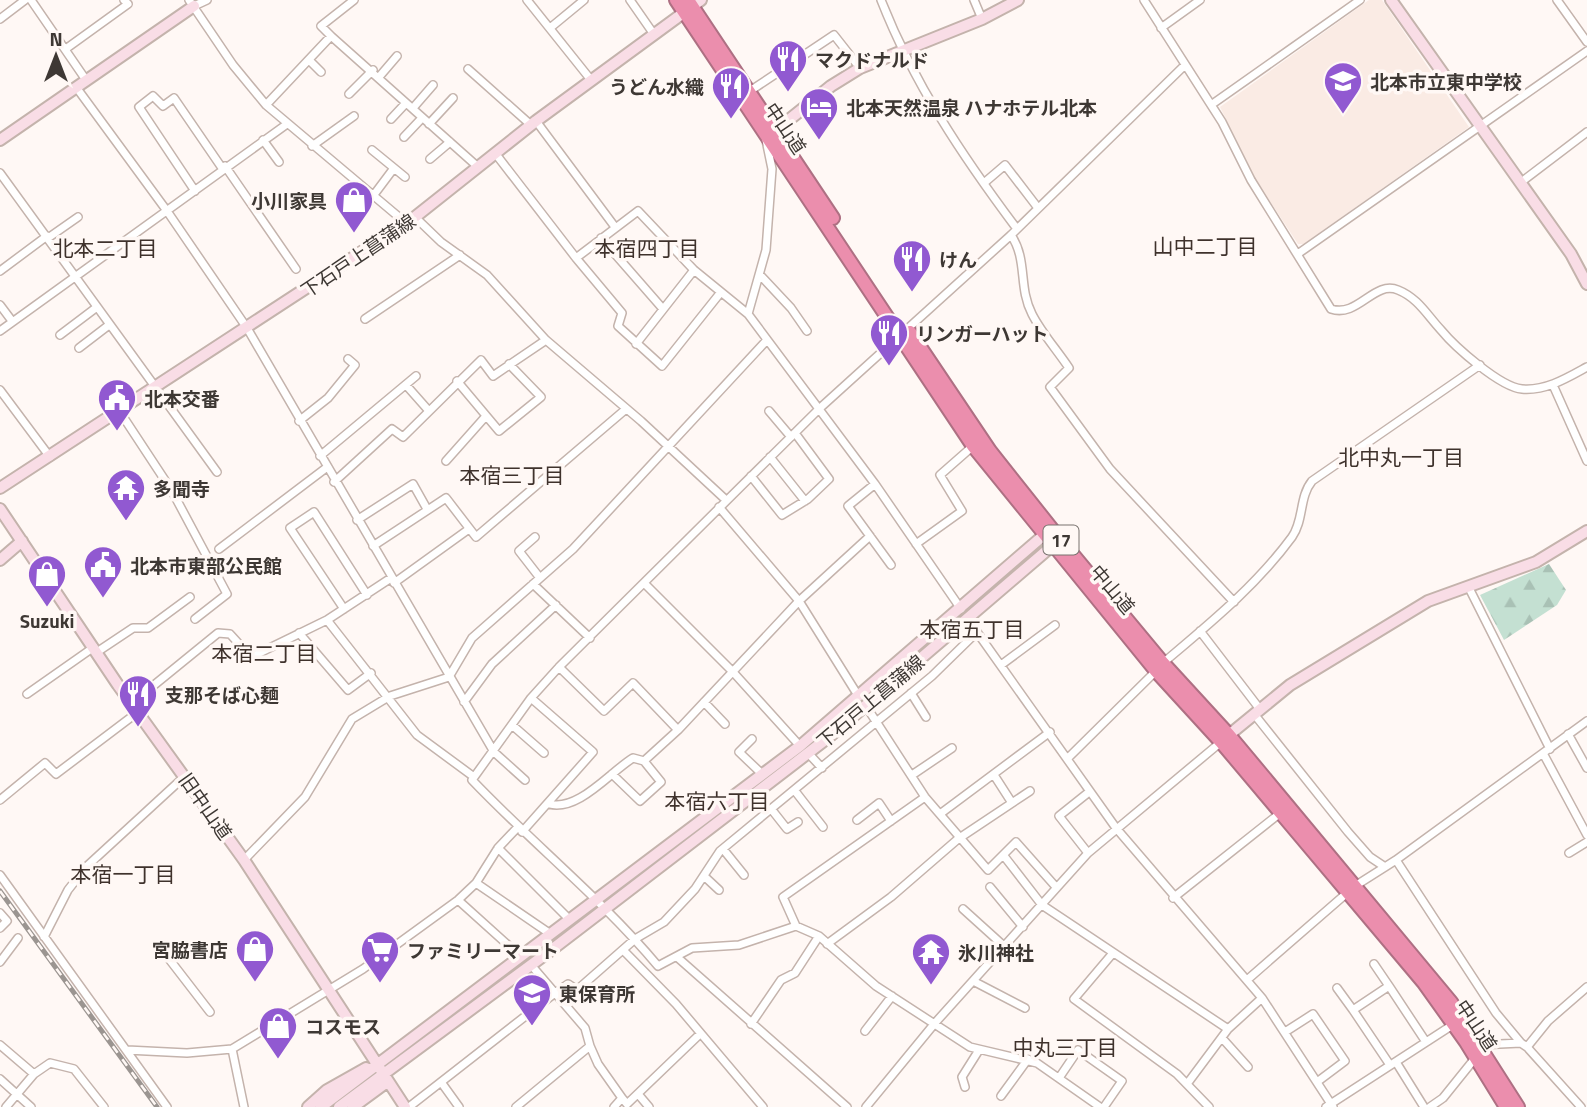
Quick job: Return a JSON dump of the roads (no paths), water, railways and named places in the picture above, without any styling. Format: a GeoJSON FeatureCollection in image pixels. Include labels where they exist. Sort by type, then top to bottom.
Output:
{"type":"FeatureCollection","features":[{"type":"Feature","properties":{"kind":"highway","name":"中山道"},"geometry":{"type":"LineString","coordinates":[[676,0],[691,5],[750,91],[771,132]]}},
{"type":"Feature","properties":{"kind":"highway","name":"中山道"},"geometry":{"type":"LineString","coordinates":[[691,5],[771,132],[904,331],[1050,538]]}},
{"type":"Feature","properties":{"kind":"highway","name":"中山道"},"geometry":{"type":"LineString","coordinates":[[904,331],[973,446],[1160,667],[1225,738],[1351,890],[1454,1024],[1478,1051],[1518,1107]]}},
{"type":"Feature","properties":{"kind":"highway","name":"中山道"},"geometry":{"type":"LineString","coordinates":[[1225,738],[1279,814],[1451,1002],[1506,1107]]}},
{"type":"Feature","properties":{"kind":"main road"},"geometry":{"type":"LineString","coordinates":[[771,132],[831,86],[860,68],[902,54],[982,19],[1017,0]]}},
{"type":"Feature","properties":{"kind":"main road"},"geometry":{"type":"LineString","coordinates":[[1391,0],[1571,254],[1587,284]]}},
{"type":"Feature","properties":{"kind":"main road"},"geometry":{"type":"LineString","coordinates":[[0,140],[191,3]]}},
{"type":"Feature","properties":{"kind":"main road","name":"下石戸上菖蒲線"},"geometry":{"type":"LineString","coordinates":[[0,488],[410,220],[691,5]]}},
{"type":"Feature","properties":{"kind":"main road","name":"旧中山道"},"geometry":{"type":"LineString","coordinates":[[0,509],[135,708],[244,860],[381,1073],[407,1107]]}},
{"type":"Feature","properties":{"kind":"main road"},"geometry":{"type":"LineString","coordinates":[[1225,738],[1290,685],[1428,601],[1536,562],[1587,531]]}},
{"type":"Feature","properties":{"kind":"main road","name":"下石戸上菖蒲線"},"geometry":{"type":"LineString","coordinates":[[368,1077],[381,1073],[607,907],[863,702],[1050,538]]}},
{"type":"Feature","properties":{"kind":"main road"},"geometry":{"type":"LineString","coordinates":[[0,560],[22,541]]}},
{"type":"Feature","properties":{"kind":"main road","name":"下石戸上菖蒲線"},"geometry":{"type":"LineString","coordinates":[[381,1073],[568,918],[762,774],[804,750]]}},
{"type":"Feature","properties":{"kind":"main road"},"geometry":{"type":"LineString","coordinates":[[308,1107],[354,1072],[381,1073]]}},
{"type":"Feature","properties":{"kind":"main road"},"geometry":{"type":"LineString","coordinates":[[353,1107],[381,1073]]}},
{"type":"Feature","properties":{"kind":"main road"},"geometry":{"type":"LineString","coordinates":[[321,1107],[368,1077]]}},
{"type":"Feature","properties":{"kind":"main road"},"geometry":{"type":"LineString","coordinates":[[339,1107],[368,1077]]}},
{"type":"Feature","properties":{"kind":"street"},"geometry":{"type":"LineString","coordinates":[[0,19],[25,0]]}},
{"type":"Feature","properties":{"kind":"street"},"geometry":{"type":"LineString","coordinates":[[31,0],[86,80]]}},
{"type":"Feature","properties":{"kind":"street"},"geometry":{"type":"LineString","coordinates":[[66,48],[128,4],[124,0]]}},
{"type":"Feature","properties":{"kind":"street"},"geometry":{"type":"LineString","coordinates":[[207,0],[191,3],[233,65],[266,104],[373,196],[487,275],[546,340],[668,445],[726,500]]}},
{"type":"Feature","properties":{"kind":"street"},"geometry":{"type":"LineString","coordinates":[[354,0],[321,26],[478,167]]}},
{"type":"Feature","properties":{"kind":"street"},"geometry":{"type":"LineString","coordinates":[[527,0],[591,80]]}},
{"type":"Feature","properties":{"kind":"street"},"geometry":{"type":"LineString","coordinates":[[550,28],[584,0]]}},
{"type":"Feature","properties":{"kind":"street"},"geometry":{"type":"LineString","coordinates":[[630,0],[653,33]]}},
{"type":"Feature","properties":{"kind":"street"},"geometry":{"type":"LineString","coordinates":[[881,0],[902,54],[953,140],[1017,229]]}},
{"type":"Feature","properties":{"kind":"street"},"geometry":{"type":"LineString","coordinates":[[974,0],[982,19]]}},
{"type":"Feature","properties":{"kind":"street"},"geometry":{"type":"LineString","coordinates":[[1144,0],[1211,104],[1251,180],[1299,253],[1331,309],[1341,312],[1353,308],[1384,288],[1399,290],[1416,301],[1442,332],[1480,366],[1511,386],[1523,389],[1553,385],[1587,367]]}},
{"type":"Feature","properties":{"kind":"street"},"geometry":{"type":"LineString","coordinates":[[1161,28],[1200,0]]}},
{"type":"Feature","properties":{"kind":"street"},"geometry":{"type":"LineString","coordinates":[[1211,104],[1360,0]]}},
{"type":"Feature","properties":{"kind":"street"},"geometry":{"type":"LineString","coordinates":[[1557,0],[1587,42]]}},
{"type":"Feature","properties":{"kind":"street"},"geometry":{"type":"LineString","coordinates":[[750,91],[834,35],[860,68]]}},
{"type":"Feature","properties":{"kind":"street"},"geometry":{"type":"LineString","coordinates":[[266,104],[331,36]]}},
{"type":"Feature","properties":{"kind":"street"},"geometry":{"type":"LineString","coordinates":[[1299,253],[1587,51]]}},
{"type":"Feature","properties":{"kind":"street"},"geometry":{"type":"LineString","coordinates":[[349,94],[397,56]]}},
{"type":"Feature","properties":{"kind":"street"},"geometry":{"type":"LineString","coordinates":[[310,61],[321,72]]}},
{"type":"Feature","properties":{"kind":"street"},"geometry":{"type":"LineString","coordinates":[[1059,1078],[1078,1050],[1122,1081],[1102,1107],[1028,1059],[979,1050],[860,975],[819,936],[796,926],[739,945],[692,948],[658,966],[607,907],[520,830],[472,780],[531,698],[559,667],[820,408],[1011,235],[1185,65]]}},
{"type":"Feature","properties":{"kind":"street"},"geometry":{"type":"LineString","coordinates":[[468,69],[534,123],[615,227]]}},
{"type":"Feature","properties":{"kind":"street"},"geometry":{"type":"LineString","coordinates":[[391,119],[433,85]]}},
{"type":"Feature","properties":{"kind":"street"},"geometry":{"type":"LineString","coordinates":[[76,87],[167,211],[247,328],[334,482],[494,752],[525,780]]}},
{"type":"Feature","properties":{"kind":"street"},"geometry":{"type":"LineString","coordinates":[[195,191],[139,107],[153,96],[163,106],[174,99],[296,269]]}},
{"type":"Feature","properties":{"kind":"street"},"geometry":{"type":"LineString","coordinates":[[429,124],[453,98]]}},
{"type":"Feature","properties":{"kind":"street"},"geometry":{"type":"LineString","coordinates":[[312,146],[354,117]]}},
{"type":"Feature","properties":{"kind":"street"},"geometry":{"type":"LineString","coordinates":[[404,137],[422,118]]}},
{"type":"Feature","properties":{"kind":"street"},"geometry":{"type":"LineString","coordinates":[[0,331],[195,191],[223,167],[287,124]]}},
{"type":"Feature","properties":{"kind":"street"},"geometry":{"type":"LineString","coordinates":[[748,314],[766,250],[772,169],[771,132]]}},
{"type":"Feature","properties":{"kind":"street"},"geometry":{"type":"LineString","coordinates":[[1520,183],[1587,132]]}},
{"type":"Feature","properties":{"kind":"street"},"geometry":{"type":"LineString","coordinates":[[263,140],[279,162]]}},
{"type":"Feature","properties":{"kind":"street"},"geometry":{"type":"LineString","coordinates":[[430,159],[450,142]]}},
{"type":"Feature","properties":{"kind":"street"},"geometry":{"type":"LineString","coordinates":[[372,150],[405,177]]}},
{"type":"Feature","properties":{"kind":"street"},"geometry":{"type":"LineString","coordinates":[[495,153],[622,313],[618,326],[662,366],[721,292]]}},
{"type":"Feature","properties":{"kind":"street"},"geometry":{"type":"LineString","coordinates":[[984,183],[1005,165],[1038,208]]}},
{"type":"Feature","properties":{"kind":"street"},"geometry":{"type":"LineString","coordinates":[[373,196],[394,168]]}},
{"type":"Feature","properties":{"kind":"street"},"geometry":{"type":"LineString","coordinates":[[0,173],[217,472]]}},
{"type":"Feature","properties":{"kind":"street"},"geometry":{"type":"LineString","coordinates":[[1245,187],[1251,180]]}},
{"type":"Feature","properties":{"kind":"street"},"geometry":{"type":"LineString","coordinates":[[576,258],[638,211],[694,270],[748,314],[875,484],[964,614],[1069,757],[1089,792],[1116,828],[1173,898],[1262,998],[1330,1106],[1454,1024]]}},
{"type":"Feature","properties":{"kind":"street"},"geometry":{"type":"LineString","coordinates":[[0,271],[78,217]]}},
{"type":"Feature","properties":{"kind":"street"},"geometry":{"type":"LineString","coordinates":[[1011,235],[1021,250],[1023,282],[1032,314],[1069,368],[1050,387],[1110,469],[1234,602]]}},
{"type":"Feature","properties":{"kind":"street"},"geometry":{"type":"LineString","coordinates":[[601,238],[663,309]]}},
{"type":"Feature","properties":{"kind":"street"},"geometry":{"type":"LineString","coordinates":[[365,319],[460,256]]}},
{"type":"Feature","properties":{"kind":"street"},"geometry":{"type":"LineString","coordinates":[[636,344],[694,270]]}},
{"type":"Feature","properties":{"kind":"street"},"geometry":{"type":"LineString","coordinates":[[760,275],[791,308],[807,331]]}},
{"type":"Feature","properties":{"kind":"street"},"geometry":{"type":"LineString","coordinates":[[0,305],[12,321]]}},
{"type":"Feature","properties":{"kind":"street"},"geometry":{"type":"LineString","coordinates":[[60,335],[97,307]]}},
{"type":"Feature","properties":{"kind":"street"},"geometry":{"type":"LineString","coordinates":[[79,348],[109,325]]}},
{"type":"Feature","properties":{"kind":"street"},"geometry":{"type":"LineString","coordinates":[[334,482],[392,429],[403,438],[457,381],[481,360],[493,376],[546,340]]}},
{"type":"Feature","properties":{"kind":"street"},"geometry":{"type":"LineString","coordinates":[[244,860],[305,797],[352,719],[390,696],[449,677],[472,638],[573,549],[767,340]]}},
{"type":"Feature","properties":{"kind":"street"},"geometry":{"type":"LineString","coordinates":[[299,421],[328,398],[355,366],[348,359]]}},
{"type":"Feature","properties":{"kind":"street"},"geometry":{"type":"LineString","coordinates":[[457,381],[499,431],[541,397],[509,364]]}},
{"type":"Feature","properties":{"kind":"street"},"geometry":{"type":"LineString","coordinates":[[1069,757],[1160,667],[1234,602],[1294,533],[1305,490],[1312,481],[1480,366]]}},
{"type":"Feature","properties":{"kind":"street"},"geometry":{"type":"LineString","coordinates":[[320,456],[416,376]]}},
{"type":"Feature","properties":{"kind":"street"},"geometry":{"type":"LineString","coordinates":[[406,385],[429,411]]}},
{"type":"Feature","properties":{"kind":"street"},"geometry":{"type":"LineString","coordinates":[[1553,385],[1587,461]]}},
{"type":"Feature","properties":{"kind":"street"},"geometry":{"type":"LineString","coordinates":[[0,390],[50,457]]}},
{"type":"Feature","properties":{"kind":"street"},"geometry":{"type":"LineString","coordinates":[[373,546],[446,498],[475,537],[626,408]]}},
{"type":"Feature","properties":{"kind":"street"},"geometry":{"type":"LineString","coordinates":[[120,411],[172,491],[228,594],[195,619]]}},
{"type":"Feature","properties":{"kind":"street"},"geometry":{"type":"LineString","coordinates":[[751,476],[782,515],[805,501],[830,479],[769,411]]}},
{"type":"Feature","properties":{"kind":"street"},"geometry":{"type":"LineString","coordinates":[[446,461],[486,416]]}},
{"type":"Feature","properties":{"kind":"street"},"geometry":{"type":"LineString","coordinates":[[916,544],[962,511],[940,475],[973,446]]}},
{"type":"Feature","properties":{"kind":"street"},"geometry":{"type":"LineString","coordinates":[[771,457],[805,501]]}},
{"type":"Feature","properties":{"kind":"street"},"geometry":{"type":"LineString","coordinates":[[219,549],[327,468]]}},
{"type":"Feature","properties":{"kind":"street"},"geometry":{"type":"LineString","coordinates":[[357,520],[413,484],[427,509]]}},
{"type":"Feature","properties":{"kind":"street"},"geometry":{"type":"LineString","coordinates":[[875,484],[848,506],[891,565]]}},
{"type":"Feature","properties":{"kind":"street"},"geometry":{"type":"LineString","coordinates":[[719,507],[799,601],[925,797],[958,839],[988,870],[1016,842],[1056,887]]}},
{"type":"Feature","properties":{"kind":"street"},"geometry":{"type":"LineString","coordinates":[[344,609],[290,528],[314,512],[367,595]]}},
{"type":"Feature","properties":{"kind":"street"},"geometry":{"type":"LineString","coordinates":[[0,800],[45,763],[56,774],[218,633],[230,634],[251,657],[327,620],[393,580],[469,528]]}},
{"type":"Feature","properties":{"kind":"street"},"geometry":{"type":"LineString","coordinates":[[644,761],[678,730],[799,601],[870,536]]}},
{"type":"Feature","properties":{"kind":"street"},"geometry":{"type":"LineString","coordinates":[[535,537],[519,551],[537,581],[590,638]]}},
{"type":"Feature","properties":{"kind":"street"},"geometry":{"type":"LineString","coordinates":[[645,584],[733,672],[822,768]]}},
{"type":"Feature","properties":{"kind":"street"},"geometry":{"type":"LineString","coordinates":[[1468,586],[1587,835]]}},
{"type":"Feature","properties":{"kind":"street"},"geometry":{"type":"LineString","coordinates":[[27,694],[133,628],[148,628],[190,597]]}},
{"type":"Feature","properties":{"kind":"street"},"geometry":{"type":"LineString","coordinates":[[464,702],[492,664],[556,604]]}},
{"type":"Feature","properties":{"kind":"street"},"geometry":{"type":"LineString","coordinates":[[327,620],[390,696],[418,735],[474,778]]}},
{"type":"Feature","properties":{"kind":"street"},"geometry":{"type":"LineString","coordinates":[[1001,665],[1055,625]]}},
{"type":"Feature","properties":{"kind":"street"},"geometry":{"type":"LineString","coordinates":[[1200,631],[1256,711],[1348,832],[1370,857],[1385,867]]}},
{"type":"Feature","properties":{"kind":"street"},"geometry":{"type":"LineString","coordinates":[[407,1107],[555,993],[568,984],[577,990],[635,939],[664,922],[704,876],[723,849],[911,693],[977,632]]}},
{"type":"Feature","properties":{"kind":"street"},"geometry":{"type":"LineString","coordinates":[[299,633],[348,690],[371,673]]}},
{"type":"Feature","properties":{"kind":"street"},"geometry":{"type":"LineString","coordinates":[[559,667],[604,711],[633,683],[678,730]]}},
{"type":"Feature","properties":{"kind":"street"},"geometry":{"type":"LineString","coordinates":[[911,693],[926,717]]}},
{"type":"Feature","properties":{"kind":"street"},"geometry":{"type":"LineString","coordinates":[[127,1050],[187,1053],[232,1049],[363,969],[458,900],[476,883],[498,848],[549,804],[593,752],[531,698]]}},
{"type":"Feature","properties":{"kind":"street"},"geometry":{"type":"LineString","coordinates":[[704,702],[725,724]]}},
{"type":"Feature","properties":{"kind":"street"},"geometry":{"type":"LineString","coordinates":[[1247,980],[1351,890],[1587,722]]}},
{"type":"Feature","properties":{"kind":"street"},"geometry":{"type":"LineString","coordinates":[[512,725],[544,753]]}},
{"type":"Feature","properties":{"kind":"street"},"geometry":{"type":"LineString","coordinates":[[940,814],[1050,732]]}},
{"type":"Feature","properties":{"kind":"street"},"geometry":{"type":"LineString","coordinates":[[1568,734],[1587,768]]}},
{"type":"Feature","properties":{"kind":"street"},"geometry":{"type":"LineString","coordinates":[[866,1107],[935,1023],[975,982],[1088,853],[1225,738]]}},
{"type":"Feature","properties":{"kind":"street"},"geometry":{"type":"LineString","coordinates":[[752,739],[739,752],[762,774]]}},
{"type":"Feature","properties":{"kind":"street"},"geometry":{"type":"LineString","coordinates":[[912,775],[952,748]]}},
{"type":"Feature","properties":{"kind":"street"},"geometry":{"type":"LineString","coordinates":[[549,804],[558,806],[573,800],[633,758],[644,761],[661,782],[640,802],[612,774]]}},
{"type":"Feature","properties":{"kind":"street"},"geometry":{"type":"LineString","coordinates":[[993,775],[1012,803]]}},
{"type":"Feature","properties":{"kind":"street"},"geometry":{"type":"LineString","coordinates":[[44,937],[68,890],[86,867],[186,776]]}},
{"type":"Feature","properties":{"kind":"street"},"geometry":{"type":"LineString","coordinates":[[795,791],[823,827]]}},
{"type":"Feature","properties":{"kind":"street"},"geometry":{"type":"LineString","coordinates":[[827,944],[891,897],[958,839],[1030,791]]}},
{"type":"Feature","properties":{"kind":"street"},"geometry":{"type":"LineString","coordinates":[[1088,853],[1059,816],[1089,792]]}},
{"type":"Feature","properties":{"kind":"street"},"geometry":{"type":"LineString","coordinates":[[796,926],[783,897],[925,797]]}},
{"type":"Feature","properties":{"kind":"street"},"geometry":{"type":"LineString","coordinates":[[858,820],[879,803],[891,821]]}},
{"type":"Feature","properties":{"kind":"street"},"geometry":{"type":"LineString","coordinates":[[772,810],[787,830],[797,822]]}},
{"type":"Feature","properties":{"kind":"street"},"geometry":{"type":"LineString","coordinates":[[1173,898],[1279,814]]}},
{"type":"Feature","properties":{"kind":"street"},"geometry":{"type":"LineString","coordinates":[[1569,853],[1587,842]]}},
{"type":"Feature","properties":{"kind":"street"},"geometry":{"type":"LineString","coordinates":[[498,848],[568,918]]}},
{"type":"Feature","properties":{"kind":"street"},"geometry":{"type":"LineString","coordinates":[[723,849],[744,875]]}},
{"type":"Feature","properties":{"kind":"street"},"geometry":{"type":"LineString","coordinates":[[1004,856],[1042,905],[1228,1029]]}},
{"type":"Feature","properties":{"kind":"street"},"geometry":{"type":"LineString","coordinates":[[1396,860],[1496,1013],[1581,1107]]}},
{"type":"Feature","properties":{"kind":"street"},"geometry":{"type":"LineString","coordinates":[[0,875],[167,1107]]}},
{"type":"Feature","properties":{"kind":"street"},"geometry":{"type":"LineString","coordinates":[[704,876],[719,890]]}},
{"type":"Feature","properties":{"kind":"street"},"geometry":{"type":"LineString","coordinates":[[476,883],[549,933]]}},
{"type":"Feature","properties":{"kind":"street"},"geometry":{"type":"LineString","coordinates":[[990,887],[1023,927]]}},
{"type":"Feature","properties":{"kind":"street"},"geometry":{"type":"LineString","coordinates":[[458,900],[519,956]]}},
{"type":"Feature","properties":{"kind":"street"},"geometry":{"type":"LineString","coordinates":[[963,909],[1005,947]]}},
{"type":"Feature","properties":{"kind":"street"},"geometry":{"type":"LineString","coordinates":[[0,913],[7,921],[0,928]]}},
{"type":"Feature","properties":{"kind":"street"},"geometry":{"type":"LineString","coordinates":[[751,1024],[781,980],[795,973],[819,936]]}},
{"type":"Feature","properties":{"kind":"street"},"geometry":{"type":"LineString","coordinates":[[0,962],[18,938]]}},
{"type":"Feature","properties":{"kind":"street"},"geometry":{"type":"LineString","coordinates":[[623,950],[700,1034],[758,1105]]}},
{"type":"Feature","properties":{"kind":"street"},"geometry":{"type":"LineString","coordinates":[[1113,953],[1074,999],[1177,1074],[1206,1104],[1196,1107]]}},
{"type":"Feature","properties":{"kind":"street"},"geometry":{"type":"LineString","coordinates":[[166,955],[210,1012]]}},
{"type":"Feature","properties":{"kind":"street"},"geometry":{"type":"LineString","coordinates":[[677,957],[847,1107]]}},
{"type":"Feature","properties":{"kind":"street"},"geometry":{"type":"LineString","coordinates":[[1374,964],[1426,1042]]}},
{"type":"Feature","properties":{"kind":"street"},"geometry":{"type":"LineString","coordinates":[[531,965],[585,1028],[598,1064],[627,1104],[700,1034]]}},
{"type":"Feature","properties":{"kind":"street"},"geometry":{"type":"LineString","coordinates":[[975,982],[1025,1008]]}},
{"type":"Feature","properties":{"kind":"street"},"geometry":{"type":"LineString","coordinates":[[1353,1010],[1389,986]]}},
{"type":"Feature","properties":{"kind":"street"},"geometry":{"type":"LineString","coordinates":[[1430,1107],[1443,1098],[1478,1051],[1524,1045],[1587,987]]}},
{"type":"Feature","properties":{"kind":"street"},"geometry":{"type":"LineString","coordinates":[[1337,988],[1424,1107]]}},
{"type":"Feature","properties":{"kind":"street"},"geometry":{"type":"LineString","coordinates":[[865,1031],[892,996]]}},
{"type":"Feature","properties":{"kind":"street"},"geometry":{"type":"LineString","coordinates":[[1188,1084],[1228,1029],[1262,998]]}},
{"type":"Feature","properties":{"kind":"street"},"geometry":{"type":"LineString","coordinates":[[1285,1032],[1313,1014],[1345,1061],[1317,1082]]}},
{"type":"Feature","properties":{"kind":"street"},"geometry":{"type":"LineString","coordinates":[[1222,1038],[1248,1067]]}},
{"type":"Feature","properties":{"kind":"street"},"geometry":{"type":"LineString","coordinates":[[0,1045],[34,1074]]}},
{"type":"Feature","properties":{"kind":"street"},"geometry":{"type":"LineString","coordinates":[[516,1107],[590,1046]]}},
{"type":"Feature","properties":{"kind":"street"},"geometry":{"type":"LineString","coordinates":[[232,1049],[244,1107]]}},
{"type":"Feature","properties":{"kind":"street"},"geometry":{"type":"LineString","coordinates":[[965,1087],[962,1077],[979,1050]]}},
{"type":"Feature","properties":{"kind":"street"},"geometry":{"type":"LineString","coordinates":[[1001,1096],[1028,1059]]}},
{"type":"Feature","properties":{"kind":"street"},"geometry":{"type":"LineString","coordinates":[[6,1107],[34,1074],[50,1063],[74,1069],[104,1107]]}},
{"type":"Feature","properties":{"kind":"street"},"geometry":{"type":"LineString","coordinates":[[0,1079],[31,1107]]}},
{"type":"Feature","properties":{"kind":"street"},"geometry":{"type":"LineString","coordinates":[[441,1082],[458,1107]]}},
{"type":"Feature","properties":{"kind":"street"},"geometry":{"type":"LineString","coordinates":[[638,1094],[649,1107]]}},
{"type":"Feature","properties":{"kind":"street"},"geometry":{"type":"LineString","coordinates":[[614,1107],[622,1098]]}},
{"type":"Feature","properties":{"kind":"street"},"geometry":{"type":"LineString","coordinates":[[1084,1107],[1090,1100]]}},
{"type":"Feature","properties":{"kind":"railway"},"geometry":{"type":"LineString","coordinates":[[0,891],[157,1107]]}},
{"type":"Feature","properties":{"kind":"place","name":"マクドナルド"},"geometry":{"type":"Point","coordinates":[788,93]}},
{"type":"Feature","properties":{"kind":"place","name":"北本市立東中学校"},"geometry":{"type":"Point","coordinates":[1343,115]}},
{"type":"Feature","properties":{"kind":"place","name":"うどん水織"},"geometry":{"type":"Point","coordinates":[731,120]}},
{"type":"Feature","properties":{"kind":"place","name":"北本天然温泉 ハナホテル北本"},"geometry":{"type":"Point","coordinates":[819,141]}},
{"type":"Feature","properties":{"kind":"place","name":"小川家具"},"geometry":{"type":"Point","coordinates":[354,234]}},
{"type":"Feature","properties":{"kind":"place","name":"けん"},"geometry":{"type":"Point","coordinates":[912,293]}},
{"type":"Feature","properties":{"kind":"place","name":"リンガーハット"},"geometry":{"type":"Point","coordinates":[889,367]}},
{"type":"Feature","properties":{"kind":"place","name":"北本交番"},"geometry":{"type":"Point","coordinates":[117,432]}},
{"type":"Feature","properties":{"kind":"place","name":"多聞寺"},"geometry":{"type":"Point","coordinates":[126,522]}},
{"type":"Feature","properties":{"kind":"place","name":"北本市東部公民館"},"geometry":{"type":"Point","coordinates":[103,599]}},
{"type":"Feature","properties":{"kind":"place","name":"Suzuki"},"geometry":{"type":"Point","coordinates":[47,608]}},
{"type":"Feature","properties":{"kind":"place","name":"支那そば心麺"},"geometry":{"type":"Point","coordinates":[138,728]}},
{"type":"Feature","properties":{"kind":"place","name":"宮脇書店"},"geometry":{"type":"Point","coordinates":[255,983]}},
{"type":"Feature","properties":{"kind":"place","name":"ファミリーマート"},"geometry":{"type":"Point","coordinates":[380,984]}},
{"type":"Feature","properties":{"kind":"place","name":"氷川神社"},"geometry":{"type":"Point","coordinates":[931,986]}},
{"type":"Feature","properties":{"kind":"place","name":"東保育所"},"geometry":{"type":"Point","coordinates":[532,1027]}},
{"type":"Feature","properties":{"kind":"place","name":"コスモス"},"geometry":{"type":"Point","coordinates":[278,1060]}},
{"type":"Feature","properties":{"kind":"district","name":"山中二丁目"},"geometry":{"type":"Point","coordinates":[1205,246]}},
{"type":"Feature","properties":{"kind":"district","name":"北本二丁目"},"geometry":{"type":"Point","coordinates":[105,248]}},
{"type":"Feature","properties":{"kind":"district","name":"本宿四丁目"},"geometry":{"type":"Point","coordinates":[647,248]}},
{"type":"Feature","properties":{"kind":"district","name":"北中丸一丁目"},"geometry":{"type":"Point","coordinates":[1401,457]}},
{"type":"Feature","properties":{"kind":"district","name":"本宿三丁目"},"geometry":{"type":"Point","coordinates":[512,475]}},
{"type":"Feature","properties":{"kind":"district","name":"本宿五丁目"},"geometry":{"type":"Point","coordinates":[972,629]}},
{"type":"Feature","properties":{"kind":"district","name":"本宿二丁目"},"geometry":{"type":"Point","coordinates":[264,653]}},
{"type":"Feature","properties":{"kind":"district","name":"本宿六丁目"},"geometry":{"type":"Point","coordinates":[717,801]}},
{"type":"Feature","properties":{"kind":"district","name":"本宿一丁目"},"geometry":{"type":"Point","coordinates":[123,874]}},
{"type":"Feature","properties":{"kind":"district","name":"中丸三丁目"},"geometry":{"type":"Point","coordinates":[1065,1047]}}]}
